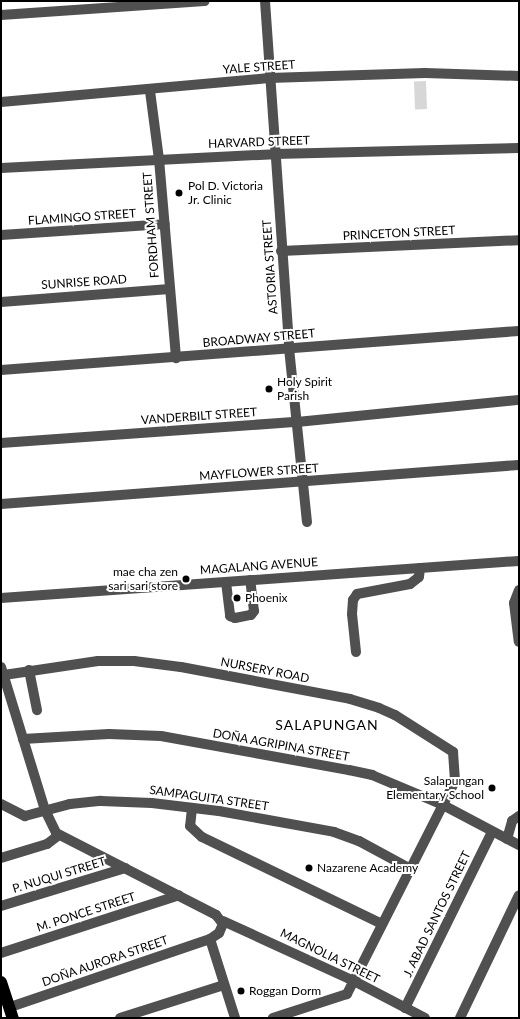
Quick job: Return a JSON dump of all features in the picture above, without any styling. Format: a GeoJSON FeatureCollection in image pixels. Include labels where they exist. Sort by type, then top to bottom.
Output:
{"type":"FeatureCollection","features":[{"type":"Feature","properties":{"kind":"highway"},"geometry":{"type":"LineString","coordinates":[[1,982],[12,1013]]}},
{"type":"Feature","properties":{"kind":"street"},"geometry":{"type":"LineString","coordinates":[[1,15],[205,1]]}},
{"type":"Feature","properties":{"kind":"street","name":"ASTORIA STREET"},"geometry":{"type":"LineString","coordinates":[[265,1],[281,251],[289,348],[307,522]]}},
{"type":"Feature","properties":{"kind":"street","name":"YALE STREET"},"geometry":{"type":"LineString","coordinates":[[1,102],[150,91],[269,78],[433,73],[519,76]]}},
{"type":"Feature","properties":{"kind":"street","name":"FORDHAM STREET"},"geometry":{"type":"LineString","coordinates":[[150,91],[159,159],[176,358]]}},
{"type":"Feature","properties":{"kind":"street","name":"HARVARD STREET"},"geometry":{"type":"LineString","coordinates":[[1,168],[275,154],[519,148]]}},
{"type":"Feature","properties":{"kind":"street","name":"FLAMINGO STREET"},"geometry":{"type":"LineString","coordinates":[[1,235],[165,224]]}},
{"type":"Feature","properties":{"kind":"street","name":"PRINCETON STREET"},"geometry":{"type":"LineString","coordinates":[[281,251],[519,240]]}},
{"type":"Feature","properties":{"kind":"street","name":"SUNRISE ROAD"},"geometry":{"type":"LineString","coordinates":[[1,302],[169,289]]}},
{"type":"Feature","properties":{"kind":"street","name":"BROADWAY STREET"},"geometry":{"type":"LineString","coordinates":[[1,370],[519,331]]}},
{"type":"Feature","properties":{"kind":"street","name":"VANDERBILT STREET"},"geometry":{"type":"LineString","coordinates":[[1,443],[297,422],[519,400]]}},
{"type":"Feature","properties":{"kind":"street","name":"MAYFLOWER STREET"},"geometry":{"type":"LineString","coordinates":[[1,504],[519,465]]}},
{"type":"Feature","properties":{"kind":"street","name":"MAGALANG AVENUE"},"geometry":{"type":"LineString","coordinates":[[1,598],[519,561]]}},
{"type":"Feature","properties":{"kind":"street"},"geometry":{"type":"LineString","coordinates":[[356,652],[352,614],[353,600],[357,594],[410,584],[419,577],[420,568]]}},
{"type":"Feature","properties":{"kind":"street"},"geometry":{"type":"LineString","coordinates":[[226,582],[230,616],[235,618],[251,615],[254,611],[250,580]]}},
{"type":"Feature","properties":{"kind":"street"},"geometry":{"type":"LineString","coordinates":[[519,590],[514,603],[519,642]]}},
{"type":"Feature","properties":{"kind":"street","name":"NURSERY ROAD"},"geometry":{"type":"LineString","coordinates":[[2,671],[30,670],[98,661],[134,661],[189,668],[350,699],[379,708],[395,715],[453,752],[455,781],[443,805]]}},
{"type":"Feature","properties":{"kind":"street"},"geometry":{"type":"LineString","coordinates":[[30,670],[37,710]]}},
{"type":"Feature","properties":{"kind":"street"},"geometry":{"type":"LineString","coordinates":[[1,858],[47,844],[59,836],[45,810],[2,671]]}},
{"type":"Feature","properties":{"kind":"street","name":"DOÑA AGRIPINA STREET"},"geometry":{"type":"LineString","coordinates":[[23,739],[109,734],[161,736],[349,770],[372,775],[443,805],[519,845]]}},
{"type":"Feature","properties":{"kind":"street","name":"SAMPAGUITA STREET"},"geometry":{"type":"LineString","coordinates":[[1,804],[25,816],[45,810],[101,801],[192,808],[334,832],[359,841],[409,868]]}},
{"type":"Feature","properties":{"kind":"street"},"geometry":{"type":"LineString","coordinates":[[272,1018],[344,996],[354,981],[409,868],[443,805]]}},
{"type":"Feature","properties":{"kind":"street"},"geometry":{"type":"LineString","coordinates":[[192,808],[190,826],[202,837],[382,924]]}},
{"type":"Feature","properties":{"kind":"street"},"geometry":{"type":"LineString","coordinates":[[507,839],[512,821],[519,816]]}},
{"type":"Feature","properties":{"kind":"street","name":"J. ABAD SANTOS STREET"},"geometry":{"type":"LineString","coordinates":[[405,1008],[492,832]]}},
{"type":"Feature","properties":{"kind":"street","name":"MAGNOLIA STREET"},"geometry":{"type":"LineString","coordinates":[[59,836],[179,895],[222,921],[354,981],[421,1017]]}},
{"type":"Feature","properties":{"kind":"street","name":"P. NUQUI STREET"},"geometry":{"type":"LineString","coordinates":[[1,906],[125,868]]}},
{"type":"Feature","properties":{"kind":"street","name":"M. PONCE STREET"},"geometry":{"type":"LineString","coordinates":[[1,953],[179,895]]}},
{"type":"Feature","properties":{"kind":"street"},"geometry":{"type":"LineString","coordinates":[[460,1018],[519,895]]}},
{"type":"Feature","properties":{"kind":"street"},"geometry":{"type":"LineString","coordinates":[[222,921],[222,928],[210,939],[235,1018]]}},
{"type":"Feature","properties":{"kind":"street","name":"DOÑA AURORA STREET"},"geometry":{"type":"LineString","coordinates":[[12,1013],[210,939]]}},
{"type":"Feature","properties":{"kind":"street"},"geometry":{"type":"LineString","coordinates":[[120,1018],[224,985]]}},
{"type":"Feature","properties":{"kind":"shaded area"},"geometry":{"type":"Polygon","coordinates":[[[414,81],[426,81],[427,109],[415,109],[414,81]]]}},
{"type":"Feature","properties":{"kind":"place","name":"Pol D. Victoria Jr. Clinic"},"geometry":{"type":"Point","coordinates":[179,193]}},
{"type":"Feature","properties":{"kind":"place","name":"Holy Spirit Parish"},"geometry":{"type":"Point","coordinates":[269,389]}},
{"type":"Feature","properties":{"kind":"place","name":"mae cha zen sari sari store"},"geometry":{"type":"Point","coordinates":[186,579]}},
{"type":"Feature","properties":{"kind":"place","name":"Phoenix"},"geometry":{"type":"Point","coordinates":[237,598]}},
{"type":"Feature","properties":{"kind":"place","name":"Salapungan Elementary School"},"geometry":{"type":"Point","coordinates":[492,788]}},
{"type":"Feature","properties":{"kind":"place","name":"Nazarene Academy"},"geometry":{"type":"Point","coordinates":[309,868]}},
{"type":"Feature","properties":{"kind":"place","name":"Roggan Dorm"},"geometry":{"type":"Point","coordinates":[241,991]}},
{"type":"Feature","properties":{"kind":"district","name":"SALAPUNGAN"},"geometry":{"type":"Point","coordinates":[327,725]}}]}
